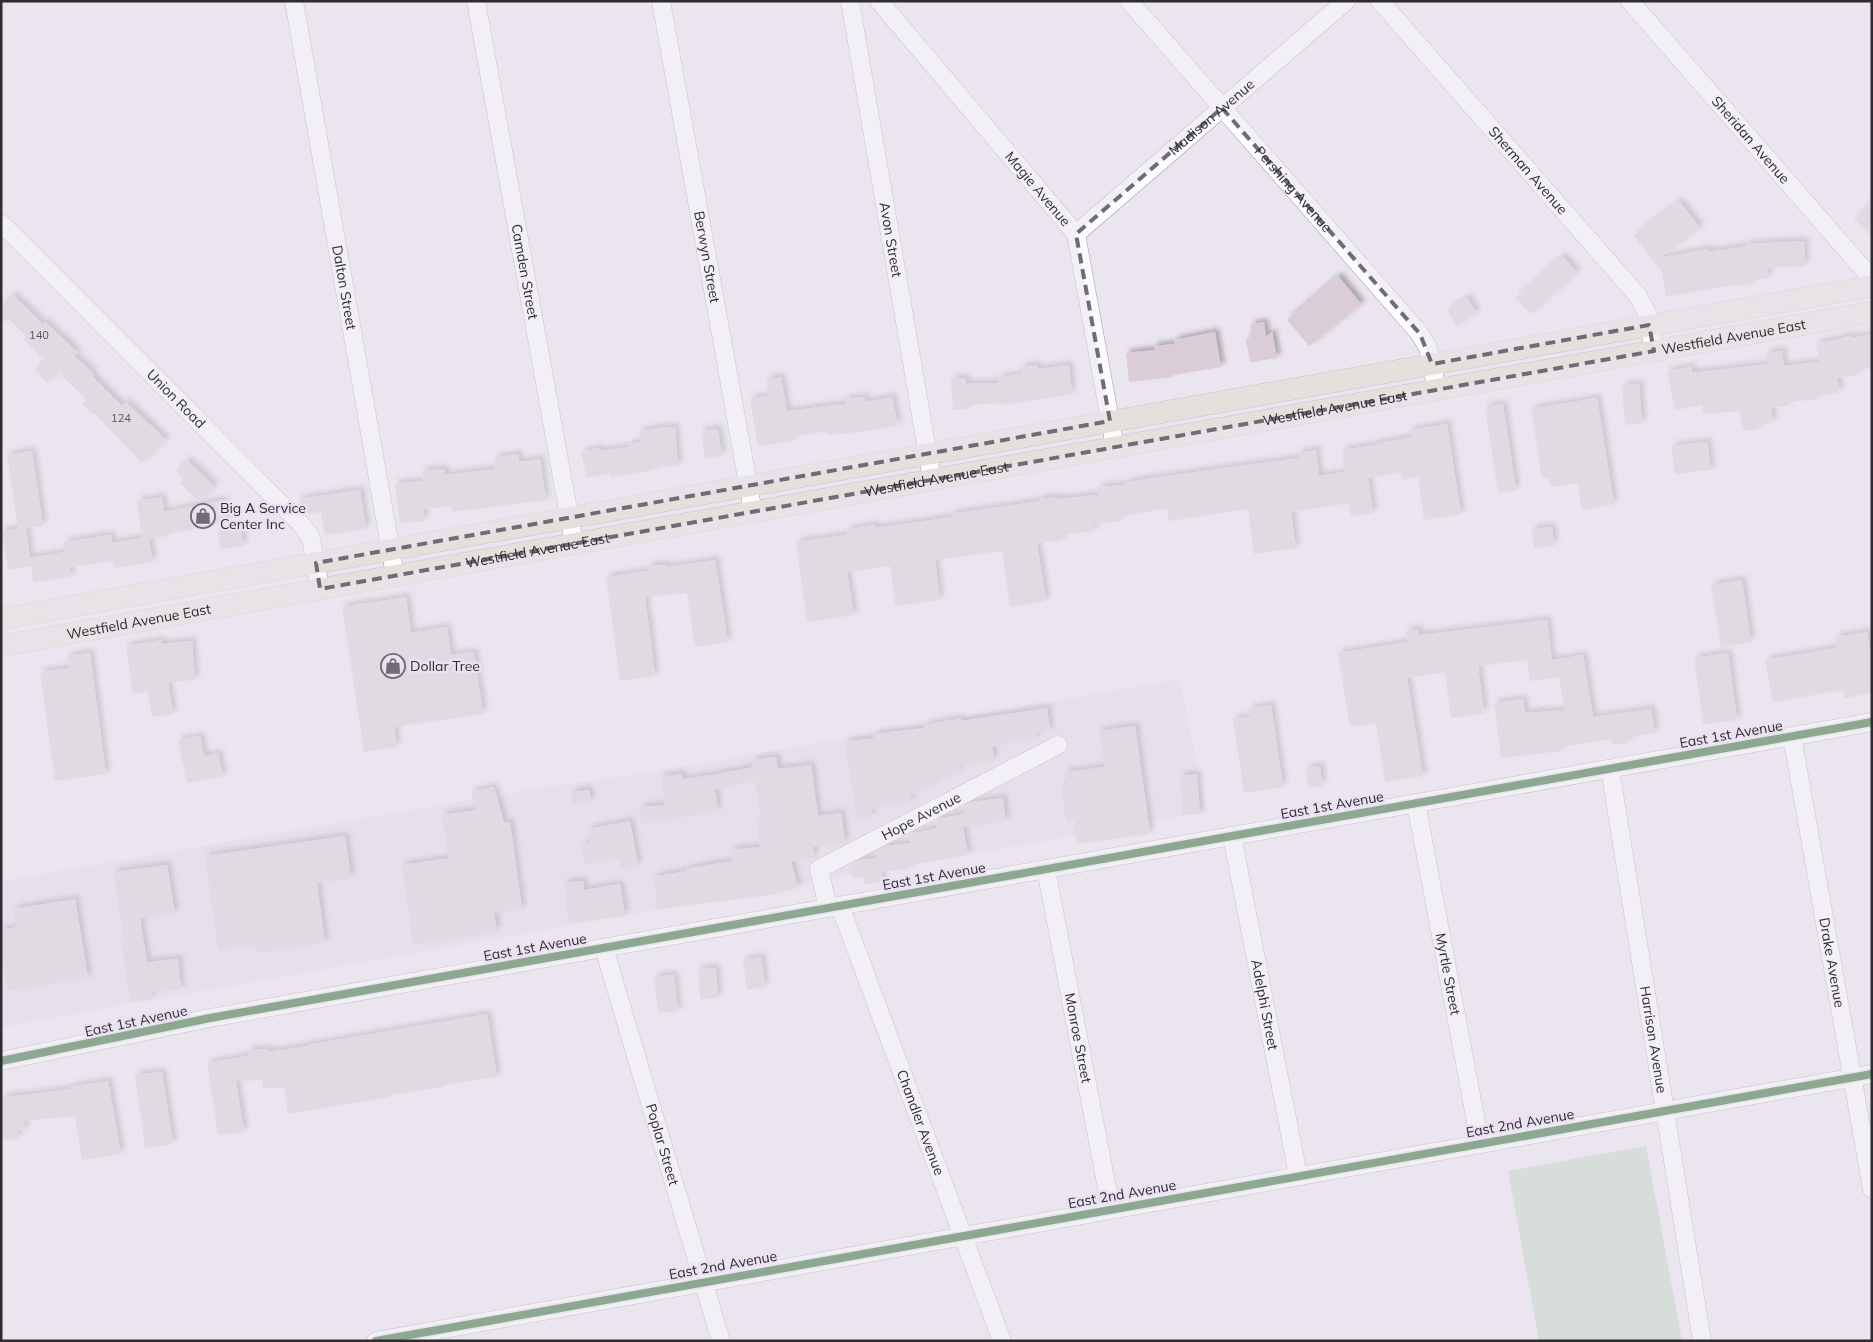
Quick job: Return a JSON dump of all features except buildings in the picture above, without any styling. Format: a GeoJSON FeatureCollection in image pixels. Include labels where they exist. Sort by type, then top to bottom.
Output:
{"type":"FeatureCollection","features":[{"type":"Feature","properties":{"kind":"main road","name":"Westfield Avenue East"},"geometry":{"type":"LineString","coordinates":[[1,619],[1872,286]]}},
{"type":"Feature","properties":{"kind":"main road","name":"Westfield Avenue East"},"geometry":{"type":"LineString","coordinates":[[1,646],[1872,312]]}},
{"type":"Feature","properties":{"kind":"main road"},"geometry":{"type":"LineString","coordinates":[[1272,393],[1277,418]]}},
{"type":"Feature","properties":{"kind":"street","name":"Dalton Street"},"geometry":{"type":"LineString","coordinates":[[294,1],[395,576]]}},
{"type":"Feature","properties":{"kind":"street","name":"Camden Street"},"geometry":{"type":"LineString","coordinates":[[476,1],[574,543]]}},
{"type":"Feature","properties":{"kind":"street","name":"Berwyn Street"},"geometry":{"type":"LineString","coordinates":[[661,1],[753,512]]}},
{"type":"Feature","properties":{"kind":"street","name":"Avon Street"},"geometry":{"type":"LineString","coordinates":[[850,1],[932,480]]}},
{"type":"Feature","properties":{"kind":"street","name":"Magie Avenue"},"geometry":{"type":"LineString","coordinates":[[880,1],[1076,234],[1115,447]]}},
{"type":"Feature","properties":{"kind":"street","name":"Pershing Avenue"},"geometry":{"type":"LineString","coordinates":[[1129,1],[1420,334],[1428,348],[1437,390]]}},
{"type":"Feature","properties":{"kind":"street","name":"Madison Avenue"},"geometry":{"type":"LineString","coordinates":[[1076,234],[1346,1]]}},
{"type":"Feature","properties":{"kind":"street","name":"Sherman Avenue"},"geometry":{"type":"LineString","coordinates":[[1380,1],[1638,296],[1647,313],[1654,350]]}},
{"type":"Feature","properties":{"kind":"street","name":"Sheridan Avenue"},"geometry":{"type":"LineString","coordinates":[[1630,1],[1872,279]]}},
{"type":"Feature","properties":{"kind":"street","name":"Union Road"},"geometry":{"type":"LineString","coordinates":[[1,223],[300,523],[310,536],[320,589]]}},
{"type":"Feature","properties":{"kind":"street","name":"East 1st Avenue"},"geometry":{"type":"LineString","coordinates":[[1,1061],[189,1022],[1872,722]]}},
{"type":"Feature","properties":{"kind":"street","name":"Drake Avenue"},"geometry":{"type":"LineString","coordinates":[[1792,736],[1872,1189]]}},
{"type":"Feature","properties":{"kind":"street","name":"Hope Avenue"},"geometry":{"type":"LineString","coordinates":[[834,907],[819,869],[1058,745]]}},
{"type":"Feature","properties":{"kind":"street","name":"Harrison Avenue"},"geometry":{"type":"LineString","coordinates":[[1610,769],[1702,1341]]}},
{"type":"Feature","properties":{"kind":"street","name":"Myrtle Street"},"geometry":{"type":"LineString","coordinates":[[1416,803],[1480,1143]]}},
{"type":"Feature","properties":{"kind":"street","name":"Adelphi Street"},"geometry":{"type":"LineString","coordinates":[[1232,836],[1298,1176]]}},
{"type":"Feature","properties":{"kind":"street","name":"Monroe Street"},"geometry":{"type":"LineString","coordinates":[[1046,869],[1111,1209]]}},
{"type":"Feature","properties":{"kind":"street","name":"Chandler Avenue"},"geometry":{"type":"LineString","coordinates":[[834,907],[964,1235],[1002,1341]]}},
{"type":"Feature","properties":{"kind":"street","name":"Poplar Street"},"geometry":{"type":"LineString","coordinates":[[604,948],[720,1341]]}},
{"type":"Feature","properties":{"kind":"street","name":"East 2nd Avenue"},"geometry":{"type":"LineString","coordinates":[[376,1341],[1872,1074]]}},
{"type":"Feature","properties":{"kind":"highlighted area"},"geometry":{"type":"Polygon","coordinates":[[[1222,108],[1420,334],[1432,364],[1649,325],[1654,351],[320,589],[316,563],[1110,421],[1076,234],[1222,108]]]}},
{"type":"Feature","properties":{"kind":"shaded area"},"geometry":{"type":"Polygon","coordinates":[[[1180,679],[1206,812],[1,1027],[1,881],[538,788],[651,772],[1180,679]]]}},
{"type":"Feature","properties":{"kind":"green space"},"geometry":{"type":"Polygon","coordinates":[[[1646,1146],[1682,1341],[1539,1341],[1508,1171],[1646,1146]]]}},
{"type":"Feature","properties":{"kind":"cycle path"},"geometry":{"type":"LineString","coordinates":[[1,1061],[210,1018],[1872,722]]}},
{"type":"Feature","properties":{"kind":"cycle path"},"geometry":{"type":"LineString","coordinates":[[376,1341],[1872,1074]]}},
{"type":"Feature","properties":{"kind":"place","name":"Big A Service Center Inc"},"geometry":{"type":"Point","coordinates":[203,516]}},
{"type":"Feature","properties":{"kind":"place","name":"Dollar Tree"},"geometry":{"type":"Point","coordinates":[393,666]}}]}
